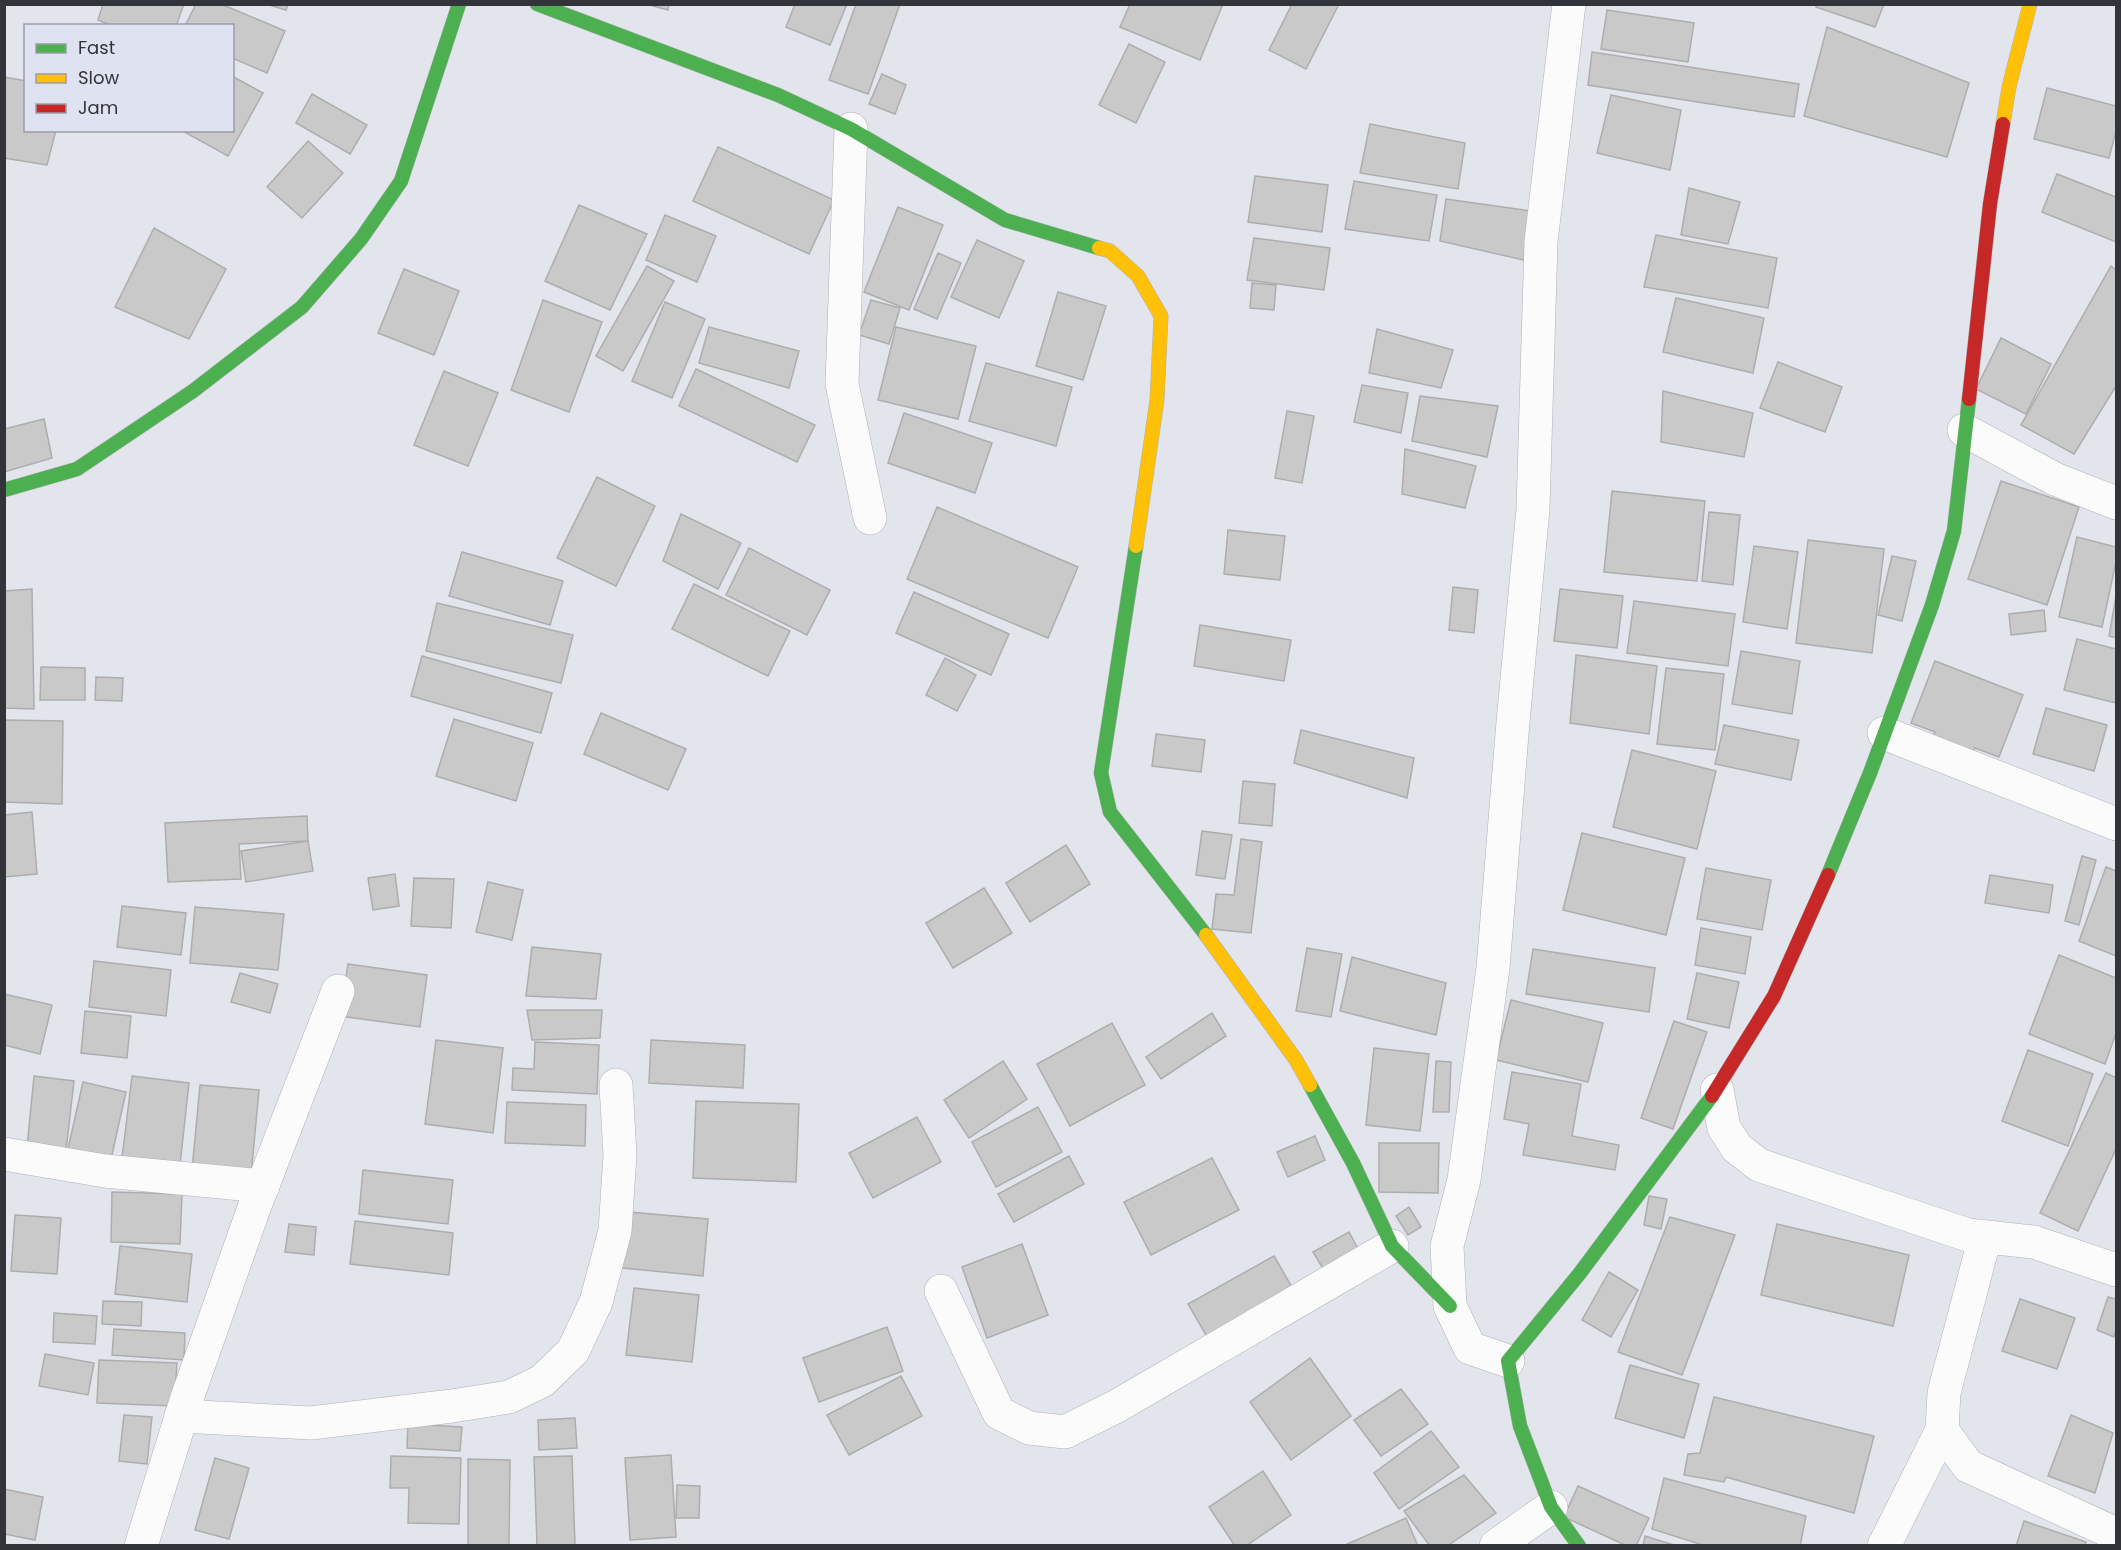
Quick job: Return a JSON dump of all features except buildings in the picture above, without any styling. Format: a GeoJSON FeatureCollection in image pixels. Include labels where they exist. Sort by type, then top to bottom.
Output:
{"type":"FeatureCollection","features":[{"type":"Feature","properties":{"kind":"street"},"geometry":{"type":"LineString","coordinates":[[4,490],[77,470],[193,391],[302,308],[360,239],[401,181],[459,4]]}},
{"type":"Feature","properties":{"kind":"street"},"geometry":{"type":"LineString","coordinates":[[537,4],[778,95],[851,129],[1005,220],[1110,250],[1138,276],[1161,316],[1157,400],[1101,773],[1110,812],[1209,939],[1296,1060],[1353,1163],[1392,1246],[1450,1306],[1470,1348],[1508,1361]]}},
{"type":"Feature","properties":{"kind":"street"},"geometry":{"type":"LineString","coordinates":[[1450,1306],[1447,1246],[1464,1180],[1493,968],[1533,509],[1541,242],[1569,4]]}},
{"type":"Feature","properties":{"kind":"street"},"geometry":{"type":"LineString","coordinates":[[1579,1545],[1551,1507],[1520,1426],[1508,1361],[1580,1273],[1718,1090],[1774,996],[1814,908],[1884,733],[1932,605],[1954,531],[1990,204],[2009,87],[2030,4]]}},
{"type":"Feature","properties":{"kind":"street"},"geometry":{"type":"LineString","coordinates":[[851,129],[842,384],[870,518]]}},
{"type":"Feature","properties":{"kind":"street"},"geometry":{"type":"LineString","coordinates":[[1964,430],[2055,479],[2116,503]]}},
{"type":"Feature","properties":{"kind":"street"},"geometry":{"type":"LineString","coordinates":[[1884,733],[2116,824]]}},
{"type":"Feature","properties":{"kind":"street"},"geometry":{"type":"LineString","coordinates":[[141,1545],[181,1416],[263,1185],[338,991]]}},
{"type":"Feature","properties":{"kind":"street"},"geometry":{"type":"LineString","coordinates":[[181,1416],[311,1423],[509,1397],[542,1381],[573,1351],[596,1302],[615,1231],[620,1155],[615,1085]]}},
{"type":"Feature","properties":{"kind":"street"},"geometry":{"type":"LineString","coordinates":[[1718,1090],[1724,1128],[1737,1148],[1759,1165],[1968,1235],[2034,1242],[2116,1270]]}},
{"type":"Feature","properties":{"kind":"street"},"geometry":{"type":"LineString","coordinates":[[4,1154],[105,1171],[263,1185]]}},
{"type":"Feature","properties":{"kind":"street"},"geometry":{"type":"LineString","coordinates":[[1884,1545],[1942,1430],[1944,1393],[1986,1237]]}},
{"type":"Feature","properties":{"kind":"street"},"geometry":{"type":"LineString","coordinates":[[941,1291],[999,1413],[1029,1428],[1065,1432],[1117,1406],[1392,1246]]}},
{"type":"Feature","properties":{"kind":"street"},"geometry":{"type":"LineString","coordinates":[[1942,1430],[1968,1466],[2116,1534]]}},
{"type":"Feature","properties":{"kind":"street"},"geometry":{"type":"LineString","coordinates":[[1496,1545],[1551,1507]]}},
{"type":"Feature","properties":{"kind":"traffic: fast"},"geometry":{"type":"LineString","coordinates":[[4,490],[77,469],[193,391],[302,307],[361,239],[401,181],[459,4]]}},
{"type":"Feature","properties":{"kind":"traffic: fast"},"geometry":{"type":"LineString","coordinates":[[537,4],[778,95],[851,129],[1005,220],[1099,248]]}},
{"type":"Feature","properties":{"kind":"traffic: fast"},"geometry":{"type":"LineString","coordinates":[[1828,875],[1870,773],[1932,605],[1954,531],[1969,399]]}},
{"type":"Feature","properties":{"kind":"traffic: fast"},"geometry":{"type":"LineString","coordinates":[[1136,546],[1101,773],[1110,812],[1206,935]]}},
{"type":"Feature","properties":{"kind":"traffic: fast"},"geometry":{"type":"LineString","coordinates":[[1310,1085],[1353,1163],[1392,1246],[1450,1306]]}},
{"type":"Feature","properties":{"kind":"traffic: fast"},"geometry":{"type":"LineString","coordinates":[[1579,1546],[1551,1507],[1520,1426],[1508,1361],[1580,1273],[1712,1096]]}},
{"type":"Feature","properties":{"kind":"traffic: slow"},"geometry":{"type":"LineString","coordinates":[[2003,124],[2009,87],[2030,4]]}},
{"type":"Feature","properties":{"kind":"traffic: slow"},"geometry":{"type":"LineString","coordinates":[[1099,248],[1110,251],[1138,276],[1161,316],[1157,400],[1136,546]]}},
{"type":"Feature","properties":{"kind":"traffic: slow"},"geometry":{"type":"LineString","coordinates":[[1206,935],[1296,1060],[1310,1085]]}},
{"type":"Feature","properties":{"kind":"traffic: jam"},"geometry":{"type":"LineString","coordinates":[[1969,399],[1990,204],[2003,124]]}},
{"type":"Feature","properties":{"kind":"traffic: jam"},"geometry":{"type":"LineString","coordinates":[[1712,1096],[1774,996],[1828,875]]}}]}
